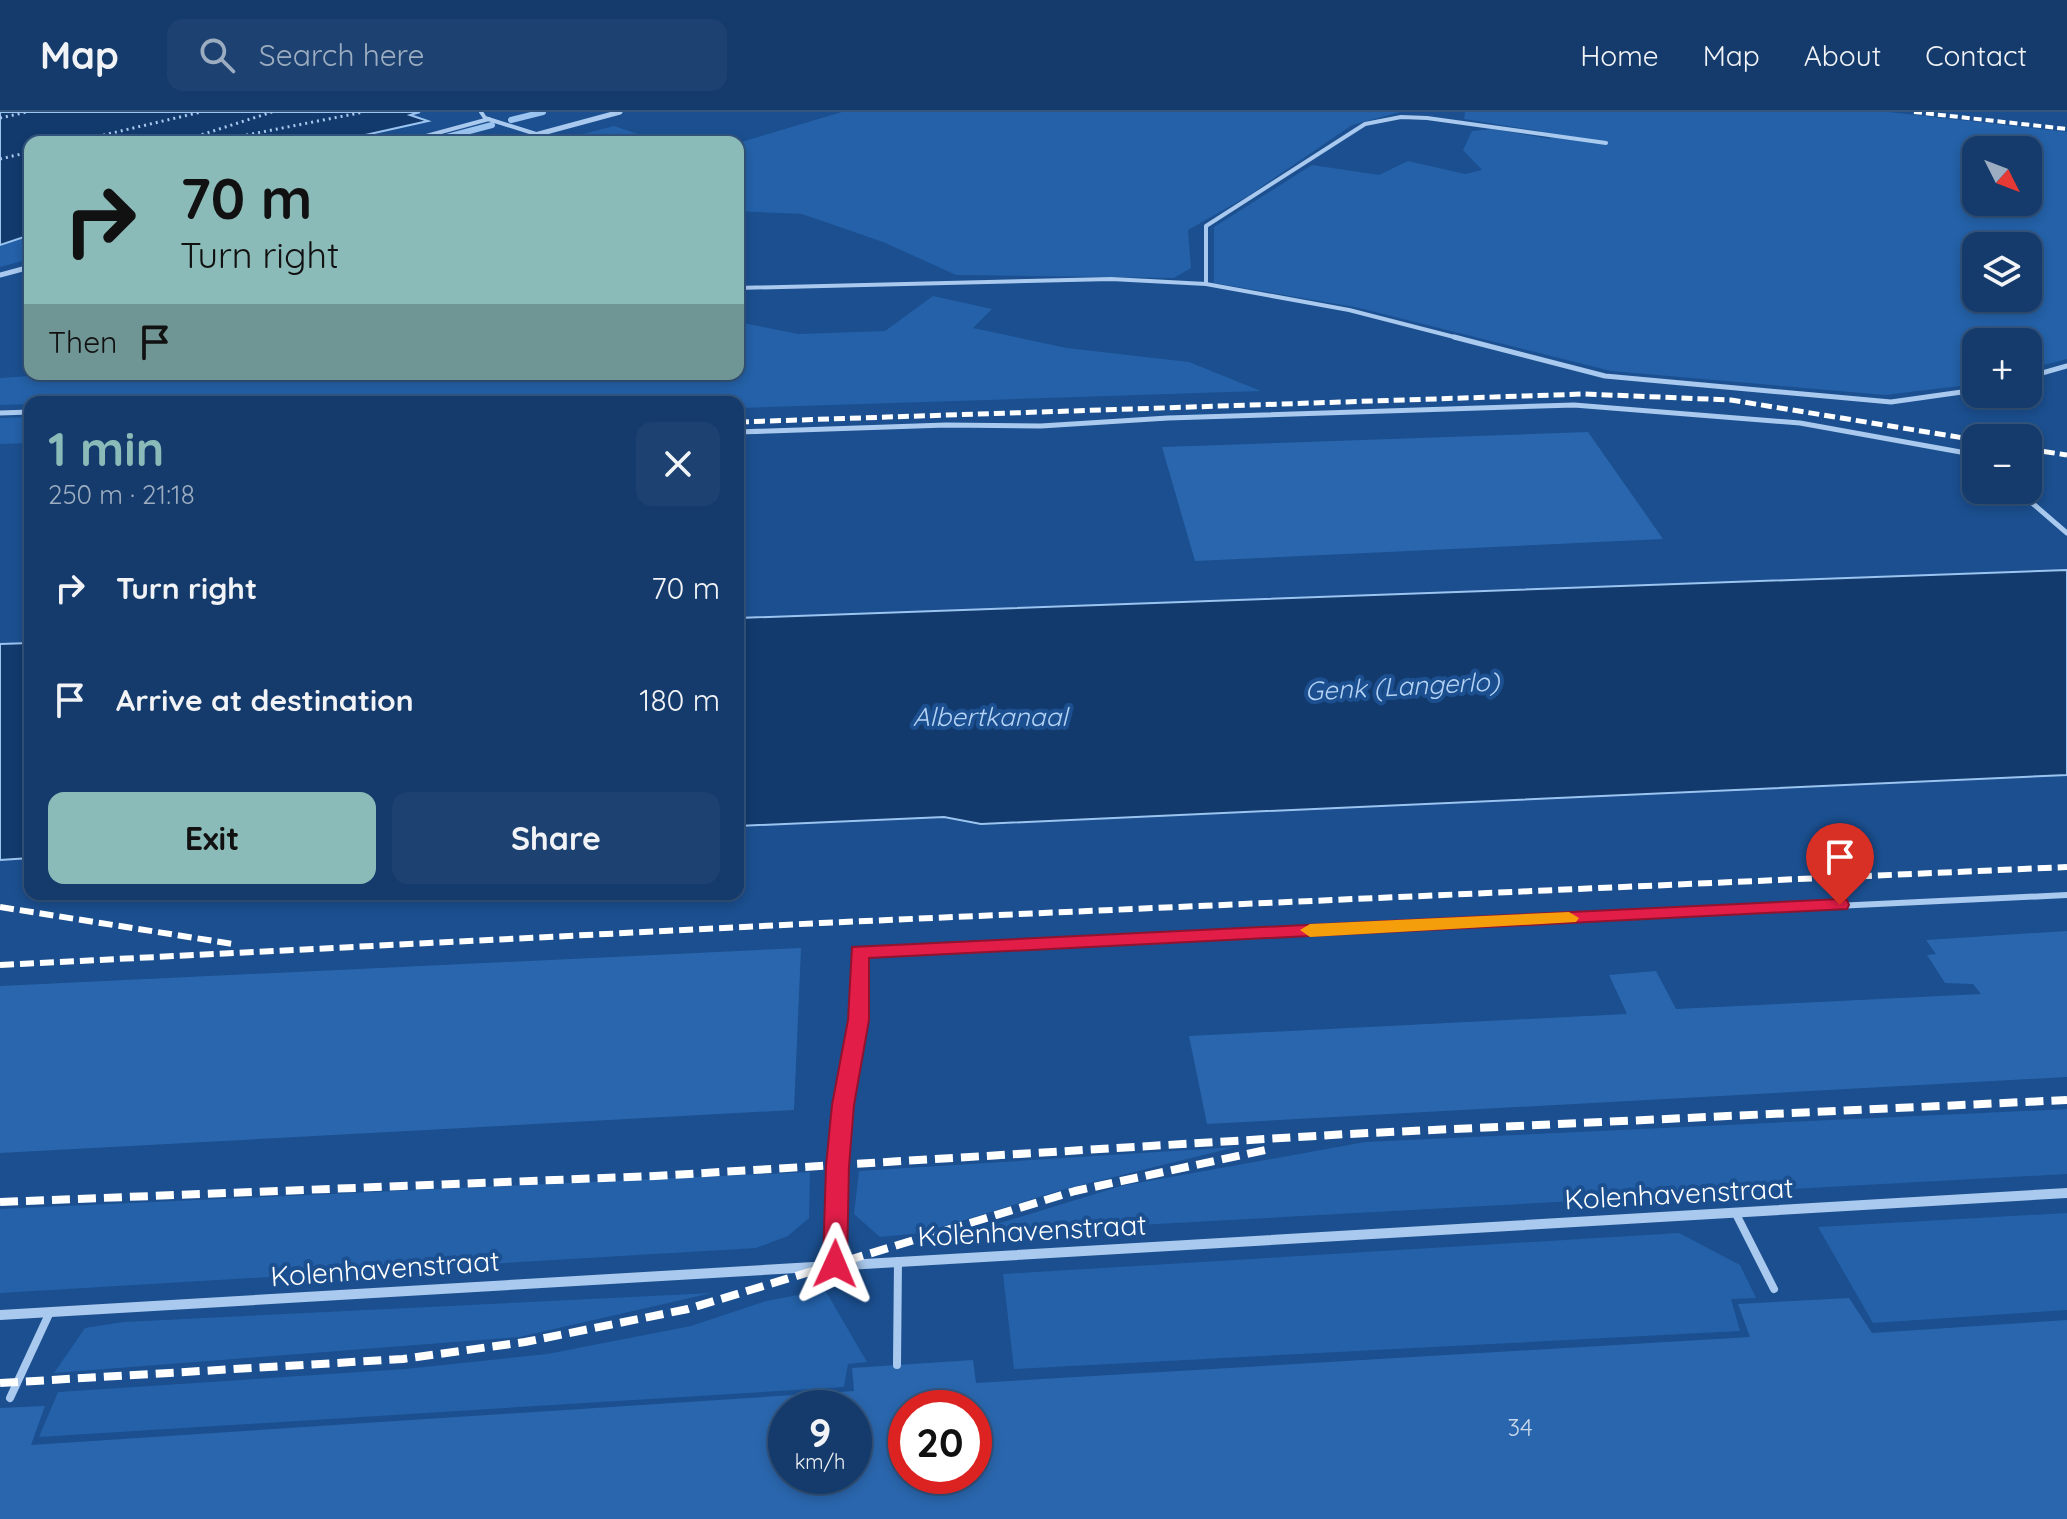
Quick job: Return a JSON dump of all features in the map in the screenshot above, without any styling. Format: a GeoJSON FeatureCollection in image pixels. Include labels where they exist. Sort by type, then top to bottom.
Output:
{"type":"FeatureCollection","features":[{"type":"Feature","properties":{"kind":"street"},"geometry":{"type":"LineString","coordinates":[[532,136],[620,112]]}},
{"type":"Feature","properties":{"kind":"street"},"geometry":{"type":"LineString","coordinates":[[0,275],[24,269]]}},
{"type":"Feature","properties":{"kind":"street","name":"Kolenhavenstraat"},"geometry":{"type":"LineString","coordinates":[[0,1315],[2067,1193]]}},
{"type":"Feature","properties":{"kind":"lane"},"geometry":{"type":"LineString","coordinates":[[481,112],[489,119],[536,135]]}},
{"type":"Feature","properties":{"kind":"lane"},"geometry":{"type":"LineString","coordinates":[[1206,284],[1206,226],[1365,124],[1401,117],[1427,118],[1606,143]]}},
{"type":"Feature","properties":{"kind":"lane"},"geometry":{"type":"LineString","coordinates":[[426,136],[489,119]]}},
{"type":"Feature","properties":{"kind":"lane"},"geometry":{"type":"LineString","coordinates":[[744,288],[1111,279],[1206,284],[1349,310],[1605,376],[1891,402],[1962,392]]}},
{"type":"Feature","properties":{"kind":"lane"},"geometry":{"type":"LineString","coordinates":[[2042,373],[2067,366]]}},
{"type":"Feature","properties":{"kind":"lane"},"geometry":{"type":"LineString","coordinates":[[744,432],[946,425],[1041,426],[1168,418],[1574,405],[1800,423],[1962,452]]}},
{"type":"Feature","properties":{"kind":"lane"},"geometry":{"type":"LineString","coordinates":[[0,413],[24,412]]}},
{"type":"Feature","properties":{"kind":"lane"},"geometry":{"type":"LineString","coordinates":[[2033,504],[2067,533]]}},
{"type":"Feature","properties":{"kind":"lane"},"geometry":{"type":"LineString","coordinates":[[835,1264],[837,1166],[843,1105],[858,1020],[859,952],[2067,895]]}},
{"type":"Feature","properties":{"kind":"lane"},"geometry":{"type":"LineString","coordinates":[[1736,1214],[1774,1289]]}},
{"type":"Feature","properties":{"kind":"lane"},"geometry":{"type":"LineString","coordinates":[[897,1365],[898,1261]]}},
{"type":"Feature","properties":{"kind":"lane"},"geometry":{"type":"LineString","coordinates":[[10,1398],[50,1312]]}},
{"type":"Feature","properties":{"kind":"path"},"geometry":{"type":"LineString","coordinates":[[0,118],[27,112]]}},
{"type":"Feature","properties":{"kind":"path"},"geometry":{"type":"LineString","coordinates":[[99,136],[201,112]]}},
{"type":"Feature","properties":{"kind":"path"},"geometry":{"type":"LineString","coordinates":[[198,136],[272,112]]}},
{"type":"Feature","properties":{"kind":"path"},"geometry":{"type":"LineString","coordinates":[[242,136],[364,112]]}},
{"type":"Feature","properties":{"kind":"path"},"geometry":{"type":"LineString","coordinates":[[0,159],[24,153]]}},
{"type":"Feature","properties":{"kind":"shaded area"},"geometry":{"type":"Polygon","coordinates":[[[842,112],[1400,112],[1352,125],[1248,196],[1188,230],[1191,268],[1174,278],[956,275],[883,242],[802,214],[744,211],[744,141],[842,112]]]}},
{"type":"Feature","properties":{"kind":"shaded area"},"geometry":{"type":"Polygon","coordinates":[[[1465,112],[1889,112],[2067,132],[2067,359],[2042,365],[2042,328],[1962,328],[1962,386],[1885,395],[1611,371],[1355,307],[1214,283],[1214,227],[1312,165],[1379,175],[1408,161],[1465,174],[1482,170],[1463,150],[1472,131],[1492,129],[1551,139],[1539,131],[1464,119],[1465,112]]]}},
{"type":"Feature","properties":{"kind":"shaded area"},"geometry":{"type":"Polygon","coordinates":[[[614,126],[644,136],[575,136],[614,126]]]}},
{"type":"Feature","properties":{"kind":"shaded area"},"geometry":{"type":"Polygon","coordinates":[[[24,237],[24,261],[0,267],[0,245],[24,237]]]}},
{"type":"Feature","properties":{"kind":"shaded area"},"geometry":{"type":"Polygon","coordinates":[[[933,296],[992,309],[973,328],[1067,348],[1189,362],[1261,391],[744,408],[744,396],[345,394],[24,396],[24,404],[0,405],[0,378],[24,376],[24,380],[744,380],[744,323],[798,334],[885,331],[933,296]]]}},
{"type":"Feature","properties":{"kind":"shaded area"},"geometry":{"type":"Polygon","coordinates":[[[24,417],[24,443],[0,444],[0,418],[24,417]]]}},
{"type":"Feature","properties":{"kind":"shaded area"},"geometry":{"type":"Polygon","coordinates":[[[2067,1109],[2067,1174],[1102,1227],[948,1239],[1121,1186],[1365,1142],[2067,1109]]]}},
{"type":"Feature","properties":{"kind":"shaded area"},"geometry":{"type":"Polygon","coordinates":[[[1236,1147],[1065,1189],[922,1233],[880,1237],[854,1214],[859,1171],[1236,1147]]]}},
{"type":"Feature","properties":{"kind":"shaded area"},"geometry":{"type":"Polygon","coordinates":[[[810,1172],[809,1218],[788,1236],[756,1248],[0,1293],[0,1209],[810,1172]]]}},
{"type":"Feature","properties":{"kind":"shaded area"},"geometry":{"type":"Polygon","coordinates":[[[2067,1213],[2067,1310],[1873,1323],[1818,1227],[2067,1213]]]}},
{"type":"Feature","properties":{"kind":"shaded area"},"geometry":{"type":"Polygon","coordinates":[[[1679,1233],[1740,1265],[1756,1298],[1731,1299],[1740,1331],[1014,1369],[1003,1274],[1679,1233]]]}},
{"type":"Feature","properties":{"kind":"shaded area"},"geometry":{"type":"Polygon","coordinates":[[[825,1290],[867,1362],[848,1364],[844,1387],[39,1437],[58,1392],[405,1369],[547,1354],[691,1326],[766,1301],[825,1290]]]}},
{"type":"Feature","properties":{"kind":"shaded area"},"geometry":{"type":"Polygon","coordinates":[[[712,1293],[519,1337],[54,1373],[85,1328],[123,1322],[712,1293]]]}},
{"type":"Feature","properties":{"kind":"water"},"geometry":{"type":"Polygon","coordinates":[[[0,112],[420,112],[410,115],[428,121],[361,136],[24,136],[24,237],[0,245],[0,112]]]}},
{"type":"Feature","properties":{"kind":"water","name":"Albertkanaal"},"geometry":{"type":"Polygon","coordinates":[[[2067,570],[2067,775],[981,824],[944,817],[744,826],[744,618],[2067,570]]]}},
{"type":"Feature","properties":{"kind":"water"},"geometry":{"type":"Polygon","coordinates":[[[24,643],[24,858],[0,860],[0,644],[24,643]]]}},
{"type":"Feature","properties":{"kind":"building"},"geometry":{"type":"Polygon","coordinates":[[[1588,432],[1663,539],[1195,561],[1162,447],[1588,432]]]}},
{"type":"Feature","properties":{"kind":"building"},"geometry":{"type":"Polygon","coordinates":[[[2067,931],[2067,1077],[1207,1124],[1189,1036],[1627,1014],[1609,975],[1656,971],[1676,1009],[1981,994],[1973,984],[1945,983],[1927,955],[1936,954],[1926,940],[2067,931]]]}},
{"type":"Feature","properties":{"kind":"building"},"geometry":{"type":"Polygon","coordinates":[[[801,948],[794,1110],[0,1153],[0,986],[801,948]]]}},
{"type":"Feature","properties":{"kind":"building"},"geometry":{"type":"Polygon","coordinates":[[[1849,1298],[1872,1333],[2067,1320],[2067,1519],[0,1519],[0,1408],[45,1406],[31,1445],[768,1397],[768,1494],[872,1494],[872,1390],[854,1390],[852,1368],[973,1360],[976,1383],[1750,1337],[1738,1304],[1849,1298]]]}},
{"type":"Feature","properties":{"kind":"waterway"},"geometry":{"type":"LineString","coordinates":[[511,120],[543,112]]}},
{"type":"Feature","properties":{"kind":"waterway"},"geometry":{"type":"LineString","coordinates":[[451,136],[492,125]]}},
{"type":"Feature","properties":{"kind":"railway"},"geometry":{"type":"LineString","coordinates":[[1914,112],[2067,129]]}},
{"type":"Feature","properties":{"kind":"railway"},"geometry":{"type":"LineString","coordinates":[[744,422],[1584,394],[1731,400],[1962,438]]}},
{"type":"Feature","properties":{"kind":"railway"},"geometry":{"type":"LineString","coordinates":[[2042,451],[2067,455]]}},
{"type":"Feature","properties":{"kind":"railway"},"geometry":{"type":"LineString","coordinates":[[0,965],[821,923],[2067,867]]}},
{"type":"Feature","properties":{"kind":"railway"},"geometry":{"type":"LineString","coordinates":[[0,907],[233,944]]}},
{"type":"Feature","properties":{"kind":"railway"},"geometry":{"type":"LineString","coordinates":[[0,1202],[655,1176],[1348,1134],[2067,1100]]}},
{"type":"Feature","properties":{"kind":"railway"},"geometry":{"type":"LineString","coordinates":[[0,1383],[403,1359],[525,1342],[688,1309],[1075,1191],[1270,1149]]}},
{"type":"Feature","properties":{"kind":"slow traffic"},"geometry":{"type":"LineString","coordinates":[[1310,930],[1569,918]]}},
{"type":"Feature","properties":{"kind":"route"},"geometry":{"type":"LineString","coordinates":[[835,1264],[837,1166],[843,1105],[858,1020],[859,952],[1840,905]]}},
{"type":"Feature","properties":{"kind":"water label","name":"Genk (Langerlo)"},"geometry":{"type":"Point","coordinates":[1402,686]}}]}
